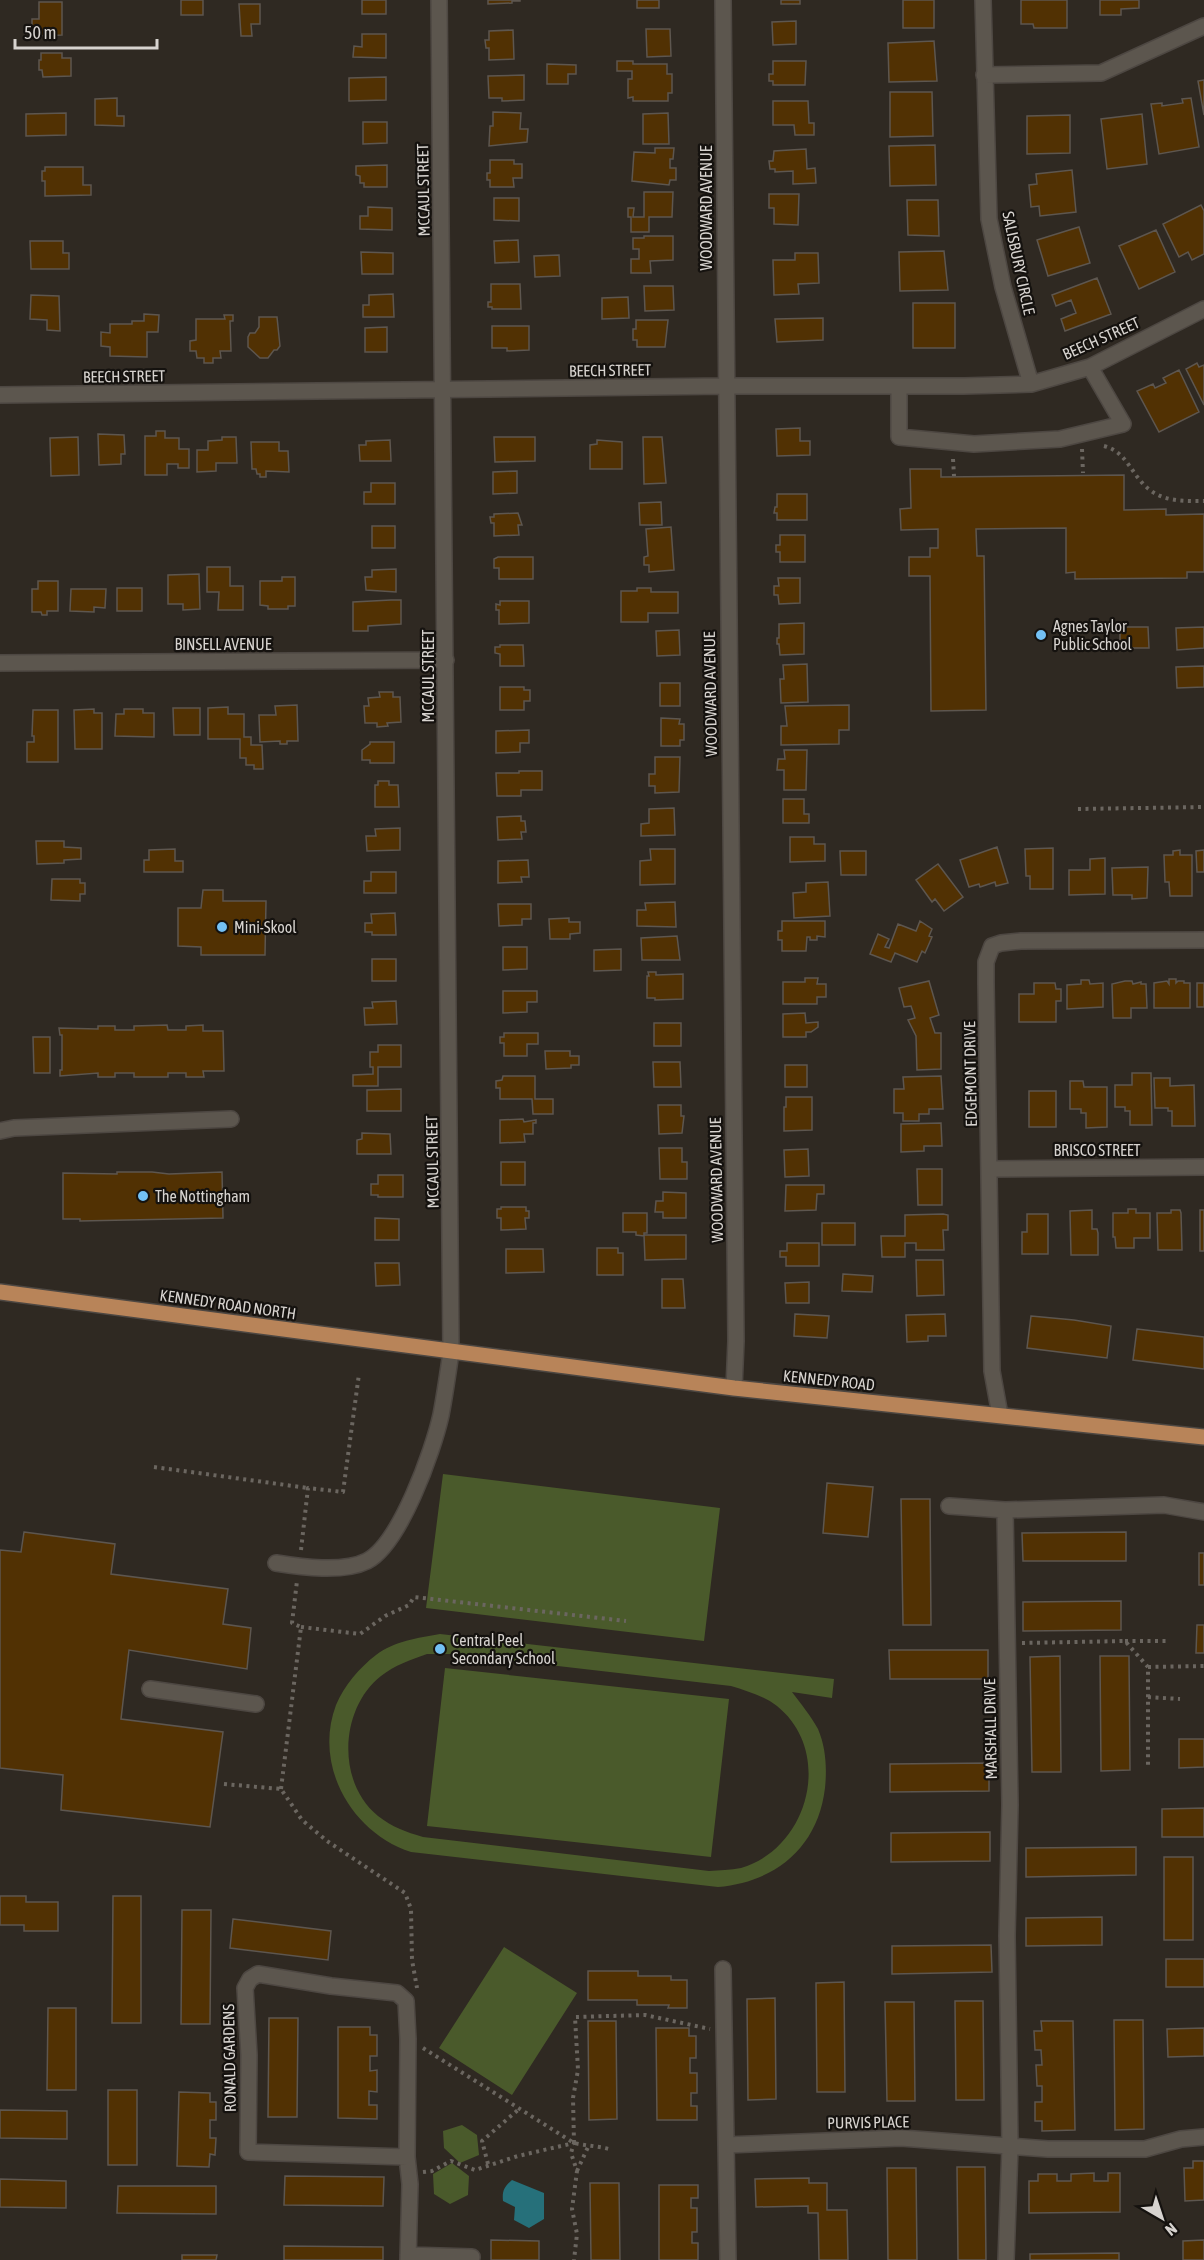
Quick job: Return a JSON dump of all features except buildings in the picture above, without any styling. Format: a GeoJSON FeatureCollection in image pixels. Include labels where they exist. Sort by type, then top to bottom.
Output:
{"type":"FeatureCollection","features":[{"type":"Feature","properties":{"kind":"main road","name":"KENNEDY ROAD NORTH"},"geometry":{"type":"LineString","coordinates":[[0,1292],[451,1352]]}},
{"type":"Feature","properties":{"kind":"main road","name":"KENNEDY ROAD"},"geometry":{"type":"LineString","coordinates":[[451,1352],[734,1388],[1204,1437]]}},
{"type":"Feature","properties":{"kind":"street","name":"MCCAUL STREET"},"geometry":{"type":"LineString","coordinates":[[276,1563],[307,1567],[350,1566],[367,1561],[387,1545],[402,1522],[434,1443],[441,1416],[451,1352],[439,0]]}},
{"type":"Feature","properties":{"kind":"street","name":"WOODWARD AVENUE"},"geometry":{"type":"LineString","coordinates":[[723,0],[736,1341],[734,1388]]}},
{"type":"Feature","properties":{"kind":"street","name":"SALISBURY CIRCLE"},"geometry":{"type":"LineString","coordinates":[[983,0],[988,219],[1003,287],[1031,384]]}},
{"type":"Feature","properties":{"kind":"street"},"geometry":{"type":"LineString","coordinates":[[984,75],[1101,73],[1204,26]]}},
{"type":"Feature","properties":{"kind":"street","name":"BEECH STREET"},"geometry":{"type":"LineString","coordinates":[[0,396],[1031,384],[1090,367],[1204,309]]}},
{"type":"Feature","properties":{"kind":"street"},"geometry":{"type":"LineString","coordinates":[[899,386],[899,437],[974,444],[1049,440],[1123,424],[1090,367]]}},
{"type":"Feature","properties":{"kind":"street","name":"BINSELL AVENUE"},"geometry":{"type":"LineString","coordinates":[[0,663],[446,660]]}},
{"type":"Feature","properties":{"kind":"street","name":"EDGEMONT DRIVE"},"geometry":{"type":"LineString","coordinates":[[1000,1415],[993,1371],[986,984],[986,962],[992,946],[1021,941],[1204,940]]}},
{"type":"Feature","properties":{"kind":"street"},"geometry":{"type":"LineString","coordinates":[[0,1131],[14,1128],[231,1119]]}},
{"type":"Feature","properties":{"kind":"street","name":"BRISCO STREET"},"geometry":{"type":"LineString","coordinates":[[990,1169],[1204,1167]]}},
{"type":"Feature","properties":{"kind":"street"},"geometry":{"type":"LineString","coordinates":[[949,1506],[1005,1510],[1164,1505],[1204,1512]]}},
{"type":"Feature","properties":{"kind":"street","name":"MARSHALL DRIVE"},"geometry":{"type":"LineString","coordinates":[[1005,1510],[1010,1805],[1007,1936],[1010,2147],[1006,2260]]}},
{"type":"Feature","properties":{"kind":"street"},"geometry":{"type":"LineString","coordinates":[[150,1689],[256,1704]]}},
{"type":"Feature","properties":{"kind":"street"},"geometry":{"type":"LineString","coordinates":[[723,1969],[728,2260]]}},
{"type":"Feature","properties":{"kind":"street","name":"RONALD GARDENS"},"geometry":{"type":"LineString","coordinates":[[406,2001],[397,1993],[331,1986],[258,1974],[250,1979],[245,1988],[249,2055],[248,2152],[407,2157]]}},
{"type":"Feature","properties":{"kind":"street"},"geometry":{"type":"LineString","coordinates":[[406,2001],[408,2257],[472,2257]]}},
{"type":"Feature","properties":{"kind":"street"},"geometry":{"type":"LineString","coordinates":[[1010,2147],[1145,2149],[1181,2139],[1204,2137]]}},
{"type":"Feature","properties":{"kind":"street","name":"PURVIS PLACE"},"geometry":{"type":"LineString","coordinates":[[726,2145],[901,2138],[1010,2147]]}},
{"type":"Feature","properties":{"kind":"path"},"geometry":{"type":"LineString","coordinates":[[1095,446],[1115,449],[1151,492],[1173,500],[1204,501]]}},
{"type":"Feature","properties":{"kind":"path"},"geometry":{"type":"LineString","coordinates":[[1072,452],[1089,447]]}},
{"type":"Feature","properties":{"kind":"path"},"geometry":{"type":"LineString","coordinates":[[1082,449],[1083,473]]}},
{"type":"Feature","properties":{"kind":"path"},"geometry":{"type":"LineString","coordinates":[[944,456],[964,459]]}},
{"type":"Feature","properties":{"kind":"path"},"geometry":{"type":"LineString","coordinates":[[953,459],[954,476]]}},
{"type":"Feature","properties":{"kind":"path"},"geometry":{"type":"LineString","coordinates":[[1078,809],[1204,807]]}},
{"type":"Feature","properties":{"kind":"path"},"geometry":{"type":"LineString","coordinates":[[154,1467],[308,1488]]}},
{"type":"Feature","properties":{"kind":"path"},"geometry":{"type":"LineString","coordinates":[[301,1627],[360,1634],[385,1616],[409,1605],[414,1597],[626,1621]]}},
{"type":"Feature","properties":{"kind":"path"},"geometry":{"type":"LineString","coordinates":[[1125,1641],[1148,1667],[1148,1769]]}},
{"type":"Feature","properties":{"kind":"path"},"geometry":{"type":"LineString","coordinates":[[1007,1643],[1166,1641]]}},
{"type":"Feature","properties":{"kind":"path"},"geometry":{"type":"LineString","coordinates":[[1148,1667],[1204,1665]]}},
{"type":"Feature","properties":{"kind":"path"},"geometry":{"type":"LineString","coordinates":[[1148,1697],[1180,1699]]}},
{"type":"Feature","properties":{"kind":"path"},"geometry":{"type":"LineString","coordinates":[[224,1784],[281,1789],[302,1820],[327,1841],[405,1893],[411,1909],[412,1960],[419,1996],[406,2001]]}},
{"type":"Feature","properties":{"kind":"path"},"geometry":{"type":"LineString","coordinates":[[577,2171],[572,2153],[574,2143],[573,2098],[578,2070],[575,2017],[645,2015],[724,2031]]}},
{"type":"Feature","properties":{"kind":"path"},"geometry":{"type":"LineString","coordinates":[[408,2039],[574,2143],[612,2150]]}},
{"type":"Feature","properties":{"kind":"path"},"geometry":{"type":"LineString","coordinates":[[488,2164],[483,2141],[519,2109]]}},
{"type":"Feature","properties":{"kind":"path"},"geometry":{"type":"LineString","coordinates":[[409,2174],[432,2171],[451,2161],[475,2170],[488,2164],[574,2143]]}},
{"type":"Feature","properties":{"kind":"path"},"geometry":{"type":"LineString","coordinates":[[574,2260],[577,2234],[572,2209],[577,2171],[588,2146]]}},
{"type":"Feature","properties":{"kind":"green space"},"geometry":{"type":"Polygon","coordinates":[[[443,1474],[720,1508],[704,1641],[426,1608],[443,1474]]]}},
{"type":"Feature","properties":{"kind":"green space"},"geometry":{"type":"Polygon","coordinates":[[[440,1634],[834,1679],[832,1698],[792,1692],[818,1729],[824,1751],[825,1788],[821,1809],[813,1828],[791,1858],[775,1869],[739,1884],[718,1887],[411,1852],[390,1843],[371,1830],[355,1813],[343,1794],[334,1773],[330,1751],[330,1728],[336,1705],[343,1691],[370,1660],[390,1646],[440,1634]],[[427,1654],[392,1669],[367,1690],[357,1707],[348,1745],[355,1784],[364,1802],[378,1816],[394,1826],[423,1837],[709,1871],[741,1868],[764,1857],[783,1841],[797,1820],[806,1797],[809,1772],[805,1748],[795,1725],[772,1702],[731,1686],[453,1654],[427,1654]]]}},
{"type":"Feature","properties":{"kind":"green space"},"geometry":{"type":"Polygon","coordinates":[[[445,1668],[729,1699],[711,1857],[427,1826],[445,1668]]]}},
{"type":"Feature","properties":{"kind":"green space"},"geometry":{"type":"Polygon","coordinates":[[[504,1947],[577,1993],[512,2095],[439,2048],[504,1947]]]}},
{"type":"Feature","properties":{"kind":"green space"},"geometry":{"type":"Polygon","coordinates":[[[462,2125],[477,2135],[479,2155],[460,2163],[444,2148],[443,2131],[462,2125]]]}},
{"type":"Feature","properties":{"kind":"green space"},"geometry":{"type":"Polygon","coordinates":[[[452,2163],[469,2176],[468,2195],[450,2204],[434,2194],[433,2174],[452,2163]]]}},
{"type":"Feature","properties":{"kind":"water"},"geometry":{"type":"Polygon","coordinates":[[[512,2180],[544,2193],[544,2219],[529,2228],[514,2220],[515,2207],[503,2201],[504,2189],[512,2180]]]}},
{"type":"Feature","properties":{"kind":"place","name":"Agnes Taylor Public School"},"geometry":{"type":"Point","coordinates":[1041,635]}},
{"type":"Feature","properties":{"kind":"place","name":"Mini-Skool"},"geometry":{"type":"Point","coordinates":[222,927]}},
{"type":"Feature","properties":{"kind":"place","name":"The Nottingham"},"geometry":{"type":"Point","coordinates":[143,1196]}},
{"type":"Feature","properties":{"kind":"place","name":"Central Peel Secondary School"},"geometry":{"type":"Point","coordinates":[440,1649]}}]}
